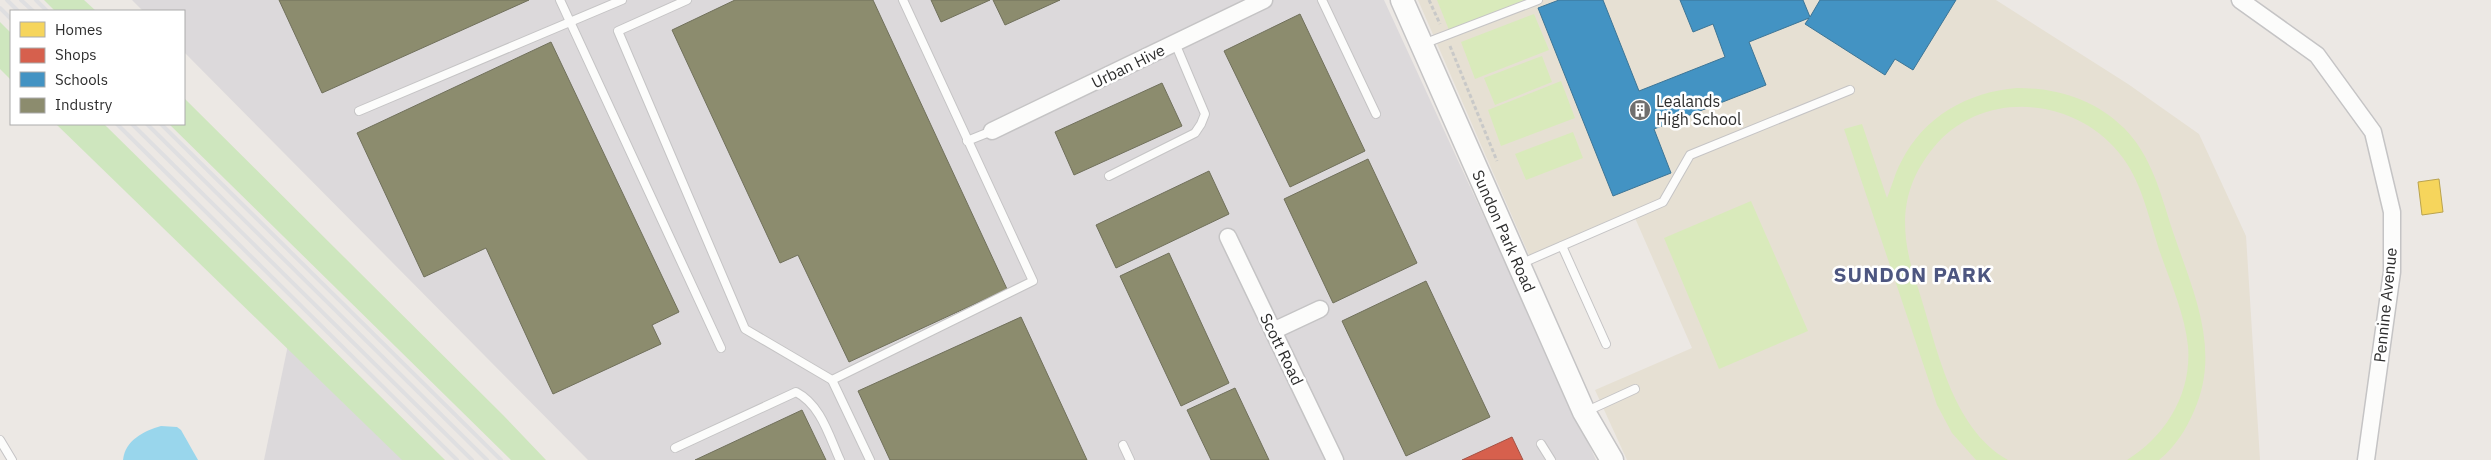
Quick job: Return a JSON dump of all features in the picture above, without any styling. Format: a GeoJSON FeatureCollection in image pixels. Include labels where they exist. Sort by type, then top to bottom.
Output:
{"type":"FeatureCollection","features":[{"type":"Feature","properties":{"kind":"street","name":"Urban Hive"},"geometry":{"type":"LineString","coordinates":[[992,132],[1264,0]]}},
{"type":"Feature","properties":{"kind":"street","name":"Sundon Park Road"},"geometry":{"type":"LineString","coordinates":[[1402,0],[1584,412],[1612,460]]}},
{"type":"Feature","properties":{"kind":"street","name":"Pennine Avenue"},"geometry":{"type":"LineString","coordinates":[[2240,0],[2317,55],[2373,132],[2392,212],[2392,272],[2366,460]]}},
{"type":"Feature","properties":{"kind":"street","name":"Scott Road"},"geometry":{"type":"LineString","coordinates":[[1228,237],[1335,460]]}},
{"type":"Feature","properties":{"kind":"street"},"geometry":{"type":"LineString","coordinates":[[1273,331],[1320,310]]}},
{"type":"Feature","properties":{"kind":"lane"},"geometry":{"type":"LineString","coordinates":[[560,0],[721,348]]}},
{"type":"Feature","properties":{"kind":"lane"},"geometry":{"type":"LineString","coordinates":[[359,111],[622,0]]}},
{"type":"Feature","properties":{"kind":"lane"},"geometry":{"type":"LineString","coordinates":[[687,0],[618,31],[745,329],[832,380],[870,460]]}},
{"type":"Feature","properties":{"kind":"lane"},"geometry":{"type":"LineString","coordinates":[[832,380],[1033,281],[903,0]]}},
{"type":"Feature","properties":{"kind":"lane"},"geometry":{"type":"LineString","coordinates":[[1322,0],[1376,114]]}},
{"type":"Feature","properties":{"kind":"lane"},"geometry":{"type":"LineString","coordinates":[[1421,45],[1538,0]]}},
{"type":"Feature","properties":{"kind":"lane"},"geometry":{"type":"LineString","coordinates":[[1109,176],[1195,134],[1201,124],[1205,114],[1175,43]]}},
{"type":"Feature","properties":{"kind":"lane"},"geometry":{"type":"LineString","coordinates":[[1519,264],[1662,202],[1690,155],[1850,90]]}},
{"type":"Feature","properties":{"kind":"lane"},"geometry":{"type":"LineString","coordinates":[[967,141],[992,132]]}},
{"type":"Feature","properties":{"kind":"lane"},"geometry":{"type":"LineString","coordinates":[[1562,246],[1606,344]]}},
{"type":"Feature","properties":{"kind":"lane"},"geometry":{"type":"LineString","coordinates":[[1584,412],[1636,389]]}},
{"type":"Feature","properties":{"kind":"lane"},"geometry":{"type":"LineString","coordinates":[[675,448],[796,392],[807,398],[814,406],[840,460]]}},
{"type":"Feature","properties":{"kind":"lane"},"geometry":{"type":"LineString","coordinates":[[0,440],[12,460]]}},
{"type":"Feature","properties":{"kind":"lane"},"geometry":{"type":"LineString","coordinates":[[1541,444],[1552,460]]}},
{"type":"Feature","properties":{"kind":"lane"},"geometry":{"type":"LineString","coordinates":[[1123,445],[1130,460]]}},
{"type":"Feature","properties":{"kind":"path"},"geometry":{"type":"LineString","coordinates":[[1429,0],[1446,36],[1498,165]]}},
{"type":"Feature","properties":{"kind":"shaded area"},"geometry":{"type":"Polygon","coordinates":[[[132,0],[1384,0],[1596,460],[588,460],[185,53],[185,10],[142,10],[132,0]]]}},
{"type":"Feature","properties":{"kind":"shaded area","name":"Lealands High School"},"geometry":{"type":"Polygon","coordinates":[[[1418,0],[1996,0],[2128,84],[2199,134],[2246,236],[2260,460],[1627,460],[1595,390],[1692,348],[1635,218],[1532,262],[1418,0]]]}},
{"type":"Feature","properties":{"kind":"shaded area"},"geometry":{"type":"Polygon","coordinates":[[[288,345],[408,460],[264,460],[288,345]]]}},
{"type":"Feature","properties":{"kind":"green space"},"geometry":{"type":"Polygon","coordinates":[[[44,0],[84,0],[95,10],[54,10],[44,0]]]}},
{"type":"Feature","properties":{"kind":"green space"},"geometry":{"type":"Polygon","coordinates":[[[1437,0],[1525,0],[1449,30],[1437,0]]]}},
{"type":"Feature","properties":{"kind":"green space"},"geometry":{"type":"Polygon","coordinates":[[[1534,14],[1549,50],[1475,79],[1461,42],[1534,14]]]}},
{"type":"Feature","properties":{"kind":"green space"},"geometry":{"type":"Polygon","coordinates":[[[0,22],[10,32],[10,79],[0,69],[0,22]]]}},
{"type":"Feature","properties":{"kind":"green space"},"geometry":{"type":"Polygon","coordinates":[[[1542,56],[1552,82],[1495,105],[1484,78],[1542,56]]]}},
{"type":"Feature","properties":{"kind":"green space"},"geometry":{"type":"Polygon","coordinates":[[[1561,81],[1575,118],[1501,146],[1488,110],[1561,81]]]}},
{"type":"Feature","properties":{"kind":"green space"},"geometry":{"type":"Polygon","coordinates":[[[2017,88],[2047,90],[2075,97],[2112,118],[2124,128],[2141,150],[2159,189],[2201,319],[2205,342],[2205,365],[2202,388],[2191,418],[2175,444],[2159,460],[2127,460],[2154,439],[2174,412],[2181,396],[2186,380],[2188,346],[2181,311],[2145,205],[2130,169],[2123,158],[2104,138],[2082,122],[2057,112],[2031,107],[2004,108],[1978,115],[1955,128],[1934,147],[1913,181],[1905,215],[1905,232],[1912,269],[1940,359],[1959,407],[1973,428],[1989,446],[2008,460],[1976,460],[1952,433],[1937,405],[1844,129],[1862,124],[1887,198],[1899,166],[1911,146],[1935,119],[1965,101],[1999,90],[2017,88]]]}},
{"type":"Feature","properties":{"kind":"green space"},"geometry":{"type":"Polygon","coordinates":[[[185,99],[546,460],[511,460],[170,125],[185,125],[185,99]]]}},
{"type":"Feature","properties":{"kind":"green space"},"geometry":{"type":"Polygon","coordinates":[[[57,125],[105,125],[445,460],[402,460],[57,125]]]}},
{"type":"Feature","properties":{"kind":"green space"},"geometry":{"type":"Polygon","coordinates":[[[1573,132],[1583,158],[1526,180],[1515,154],[1573,132]]]}},
{"type":"Feature","properties":{"kind":"green space"},"geometry":{"type":"Polygon","coordinates":[[[1751,201],[1808,331],[1719,369],[1664,238],[1751,201]]]}},
{"type":"Feature","properties":{"kind":"water"},"geometry":{"type":"Polygon","coordinates":[[[161,426],[177,427],[181,430],[198,460],[123,460],[127,447],[136,437],[161,426]]]}},
{"type":"Feature","properties":{"kind":"building: Homes"},"geometry":{"type":"Polygon","coordinates":[[[2439,179],[2443,212],[2422,215],[2418,182],[2439,179]]]}},
{"type":"Feature","properties":{"kind":"building: Shops"},"geometry":{"type":"Polygon","coordinates":[[[1512,437],[1523,460],[1462,460],[1512,437]]]}},
{"type":"Feature","properties":{"kind":"building: Schools","name":"Lealands High School"},"geometry":{"type":"Polygon","coordinates":[[[1559,0],[1603,0],[1639,91],[1725,57],[1713,24],[1693,32],[1680,0],[1803,0],[1810,17],[1820,0],[1956,0],[1913,70],[1895,59],[1885,75],[1805,24],[1809,18],[1749,42],[1766,85],[1654,129],[1671,173],[1613,196],[1538,8],[1559,0]]]}},
{"type":"Feature","properties":{"kind":"building: Industry"},"geometry":{"type":"Polygon","coordinates":[[[279,0],[529,0],[322,93],[279,0]]]}},
{"type":"Feature","properties":{"kind":"building: Industry"},"geometry":{"type":"Polygon","coordinates":[[[735,0],[873,0],[1007,289],[849,362],[798,255],[780,263],[672,30],[735,0]]]}},
{"type":"Feature","properties":{"kind":"building: Industry"},"geometry":{"type":"Polygon","coordinates":[[[931,0],[990,0],[941,22],[931,0]]]}},
{"type":"Feature","properties":{"kind":"building: Industry"},"geometry":{"type":"Polygon","coordinates":[[[993,0],[1060,0],[1005,25],[993,0]]]}},
{"type":"Feature","properties":{"kind":"building: Industry"},"geometry":{"type":"Polygon","coordinates":[[[1300,14],[1365,151],[1290,187],[1224,51],[1300,14]]]}},
{"type":"Feature","properties":{"kind":"building: Industry"},"geometry":{"type":"Polygon","coordinates":[[[551,42],[679,312],[652,325],[661,344],[553,394],[486,248],[424,277],[357,133],[551,42]]]}},
{"type":"Feature","properties":{"kind":"building: Industry"},"geometry":{"type":"Polygon","coordinates":[[[1162,83],[1182,126],[1074,175],[1055,132],[1162,83]]]}},
{"type":"Feature","properties":{"kind":"building: Industry"},"geometry":{"type":"Polygon","coordinates":[[[1368,159],[1417,263],[1333,303],[1284,199],[1368,159]]]}},
{"type":"Feature","properties":{"kind":"building: Industry"},"geometry":{"type":"Polygon","coordinates":[[[1209,171],[1229,214],[1116,268],[1096,225],[1209,171]]]}},
{"type":"Feature","properties":{"kind":"building: Industry"},"geometry":{"type":"Polygon","coordinates":[[[1169,253],[1229,383],[1181,406],[1120,276],[1169,253]]]}},
{"type":"Feature","properties":{"kind":"building: Industry"},"geometry":{"type":"Polygon","coordinates":[[[1426,281],[1490,417],[1406,456],[1342,321],[1426,281]]]}},
{"type":"Feature","properties":{"kind":"building: Industry"},"geometry":{"type":"Polygon","coordinates":[[[1021,317],[1087,460],[890,460],[858,391],[1021,317]]]}},
{"type":"Feature","properties":{"kind":"building: Industry"},"geometry":{"type":"Polygon","coordinates":[[[1235,388],[1269,460],[1211,460],[1187,410],[1235,388]]]}},
{"type":"Feature","properties":{"kind":"building: Industry"},"geometry":{"type":"Polygon","coordinates":[[[802,410],[826,460],[695,460],[802,410]]]}},
{"type":"Feature","properties":{"kind":"railway"},"geometry":{"type":"LineString","coordinates":[[7,0],[17,10]]}},
{"type":"Feature","properties":{"kind":"railway"},"geometry":{"type":"LineString","coordinates":[[21,0],[32,10]]}},
{"type":"Feature","properties":{"kind":"railway"},"geometry":{"type":"LineString","coordinates":[[36,0],[46,10]]}},
{"type":"Feature","properties":{"kind":"railway"},"geometry":{"type":"LineString","coordinates":[[0,8],[10,18]]}},
{"type":"Feature","properties":{"kind":"railway"},"geometry":{"type":"LineString","coordinates":[[118,125],[457,460]]}},
{"type":"Feature","properties":{"kind":"railway"},"geometry":{"type":"LineString","coordinates":[[133,125],[472,460]]}},
{"type":"Feature","properties":{"kind":"railway"},"geometry":{"type":"LineString","coordinates":[[148,125],[487,460]]}},
{"type":"Feature","properties":{"kind":"railway"},"geometry":{"type":"LineString","coordinates":[[162,125],[501,460]]}},
{"type":"Feature","properties":{"kind":"place","name":"Lealands High School"},"geometry":{"type":"Point","coordinates":[1640,110]}},
{"type":"Feature","properties":{"kind":"district","name":"SUNDON PARK"},"geometry":{"type":"Point","coordinates":[1913,274]}}]}
